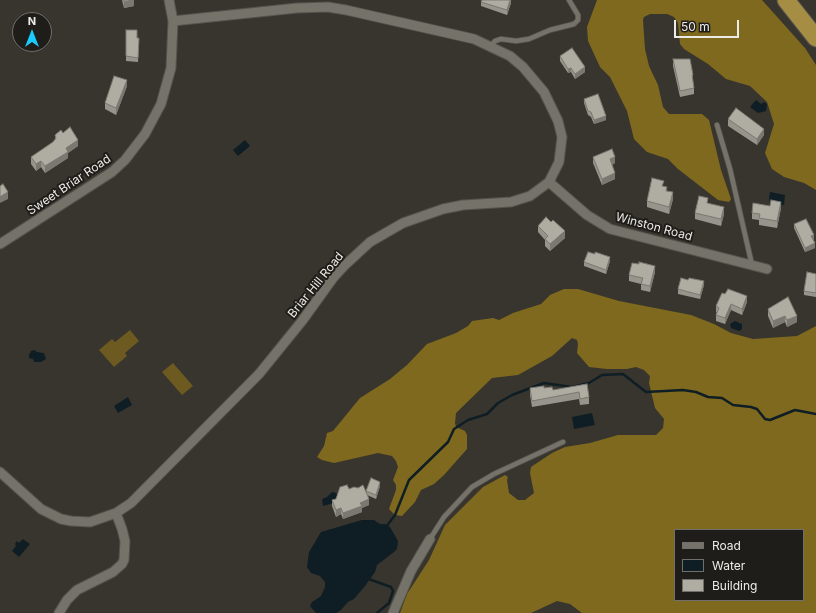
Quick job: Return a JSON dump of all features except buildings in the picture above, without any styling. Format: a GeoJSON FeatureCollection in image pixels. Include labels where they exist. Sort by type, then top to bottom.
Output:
{"type":"FeatureCollection","features":[{"type":"Feature","properties":{"kind":"highway"},"geometry":{"type":"LineString","coordinates":[[786,0],[816,38]]}},
{"type":"Feature","properties":{"kind":"highway"},"geometry":{"type":"LineString","coordinates":[[801,0],[816,19]]}},
{"type":"Feature","properties":{"kind":"street","name":"Sweet Briar Road"},"geometry":{"type":"LineString","coordinates":[[0,244],[101,180],[123,162],[136,148],[154,120],[166,90],[171,68],[173,21],[169,0]]}},
{"type":"Feature","properties":{"kind":"street","name":"Briar Hill Road"},"geometry":{"type":"LineString","coordinates":[[0,472],[41,509],[61,519],[90,522],[116,513],[131,503],[259,374],[302,321],[333,278],[370,242],[403,223],[443,209],[463,205],[522,200],[541,189],[549,182],[559,162],[562,150],[562,137],[558,121],[544,92],[535,79],[510,56],[474,39],[328,7],[303,7],[173,21]]}},
{"type":"Feature","properties":{"kind":"street","name":"Winston Road"},"geometry":{"type":"LineString","coordinates":[[549,182],[587,214],[610,229],[767,269]]}},
{"type":"Feature","properties":{"kind":"street"},"geometry":{"type":"LineString","coordinates":[[59,613],[67,600],[77,590],[113,572],[122,564],[125,555],[125,541],[116,513]]}},
{"type":"Feature","properties":{"kind":"street"},"geometry":{"type":"LineString","coordinates":[[393,613],[411,571],[430,539]]}},
{"type":"Feature","properties":{"kind":"lane"},"geometry":{"type":"LineString","coordinates":[[491,46],[495,41],[501,39],[516,41],[529,39],[550,30],[574,24],[578,20],[578,15],[569,0]]}},
{"type":"Feature","properties":{"kind":"lane"},"geometry":{"type":"LineString","coordinates":[[717,125],[730,169],[752,265]]}},
{"type":"Feature","properties":{"kind":"lane"},"geometry":{"type":"LineString","coordinates":[[430,539],[451,509],[476,484],[499,471],[563,442]]}},
{"type":"Feature","properties":{"kind":"shaded area"},"geometry":{"type":"Polygon","coordinates":[[[597,0],[762,0],[805,48],[816,65],[816,190],[804,183],[784,177],[772,169],[765,153],[774,124],[767,102],[750,86],[726,79],[708,64],[684,49],[680,44],[678,23],[674,17],[667,14],[650,14],[644,17],[643,20],[645,49],[649,66],[658,85],[663,107],[669,114],[702,114],[709,120],[721,170],[731,199],[729,202],[718,200],[678,169],[668,159],[647,152],[634,139],[627,111],[610,77],[600,67],[588,41],[587,27],[597,0]]]}},
{"type":"Feature","properties":{"kind":"shaded area"},"geometry":{"type":"Polygon","coordinates":[[[564,289],[578,289],[619,301],[691,315],[714,324],[731,333],[753,339],[797,336],[816,326],[816,613],[582,613],[570,604],[557,601],[531,613],[400,613],[407,594],[429,560],[445,525],[483,487],[505,475],[508,477],[509,493],[518,500],[525,500],[534,493],[530,473],[531,467],[552,453],[565,447],[590,443],[618,435],[656,435],[663,428],[664,419],[655,408],[649,383],[650,376],[644,370],[636,367],[627,369],[607,369],[589,367],[577,353],[577,340],[572,338],[552,356],[518,375],[492,378],[456,413],[456,427],[465,431],[467,435],[467,449],[434,484],[421,490],[415,502],[402,516],[395,515],[389,509],[396,490],[396,485],[393,480],[398,467],[392,456],[378,453],[334,463],[317,457],[324,446],[327,433],[333,431],[360,398],[390,379],[407,365],[427,344],[456,333],[468,326],[472,321],[493,318],[499,320],[513,313],[541,304],[550,295],[564,289]]]}},
{"type":"Feature","properties":{"kind":"shaded area"},"geometry":{"type":"Polygon","coordinates":[[[130,330],[139,341],[125,353],[127,356],[114,367],[99,350],[112,339],[115,342],[130,330]]]}},
{"type":"Feature","properties":{"kind":"shaded area"},"geometry":{"type":"Polygon","coordinates":[[[173,363],[193,386],[182,395],[162,372],[173,363]]]}},
{"type":"Feature","properties":{"kind":"water"},"geometry":{"type":"Polygon","coordinates":[[[756,100],[761,104],[764,102],[767,104],[766,111],[758,113],[750,107],[756,100]]]}},
{"type":"Feature","properties":{"kind":"water"},"geometry":{"type":"Polygon","coordinates":[[[245,140],[250,146],[238,156],[233,150],[245,140]]]}},
{"type":"Feature","properties":{"kind":"water"},"geometry":{"type":"Polygon","coordinates":[[[770,192],[785,195],[784,205],[770,203],[770,192]]]}},
{"type":"Feature","properties":{"kind":"water"},"geometry":{"type":"Polygon","coordinates":[[[735,321],[742,324],[742,329],[739,331],[731,328],[730,324],[735,321]]]}},
{"type":"Feature","properties":{"kind":"water"},"geometry":{"type":"Polygon","coordinates":[[[34,350],[44,353],[46,359],[41,362],[34,362],[33,359],[29,358],[29,355],[31,351],[34,350]]]}},
{"type":"Feature","properties":{"kind":"water"},"geometry":{"type":"Polygon","coordinates":[[[128,397],[132,405],[118,413],[114,406],[128,397]]]}},
{"type":"Feature","properties":{"kind":"water"},"geometry":{"type":"Polygon","coordinates":[[[592,413],[595,425],[574,429],[572,417],[592,413]]]}},
{"type":"Feature","properties":{"kind":"water"},"geometry":{"type":"Polygon","coordinates":[[[332,492],[336,493],[338,496],[334,503],[323,506],[322,499],[327,497],[332,492]]]}},
{"type":"Feature","properties":{"kind":"water"},"geometry":{"type":"Polygon","coordinates":[[[362,520],[374,520],[380,524],[385,524],[390,527],[398,541],[397,549],[377,565],[375,572],[365,586],[354,599],[348,602],[341,610],[336,613],[316,613],[310,606],[312,602],[321,596],[325,587],[325,582],[320,576],[311,573],[307,567],[309,552],[321,532],[362,520]]]}},
{"type":"Feature","properties":{"kind":"water"},"geometry":{"type":"Polygon","coordinates":[[[23,539],[30,544],[19,557],[12,551],[16,546],[15,544],[17,541],[19,543],[23,539]]]}},
{"type":"Feature","properties":{"kind":"waterway"},"geometry":{"type":"LineString","coordinates":[[386,527],[395,515],[409,480],[448,442],[454,429],[468,420],[487,414],[498,403],[512,395],[544,383],[572,387],[589,383],[602,375],[623,374],[646,392],[683,390],[696,392],[708,397],[722,398],[733,405],[757,409],[765,419],[770,420],[795,410],[816,414]]}},
{"type":"Feature","properties":{"kind":"waterway"},"geometry":{"type":"LineString","coordinates":[[366,578],[391,587],[393,591],[389,603],[377,613]]}}]}
